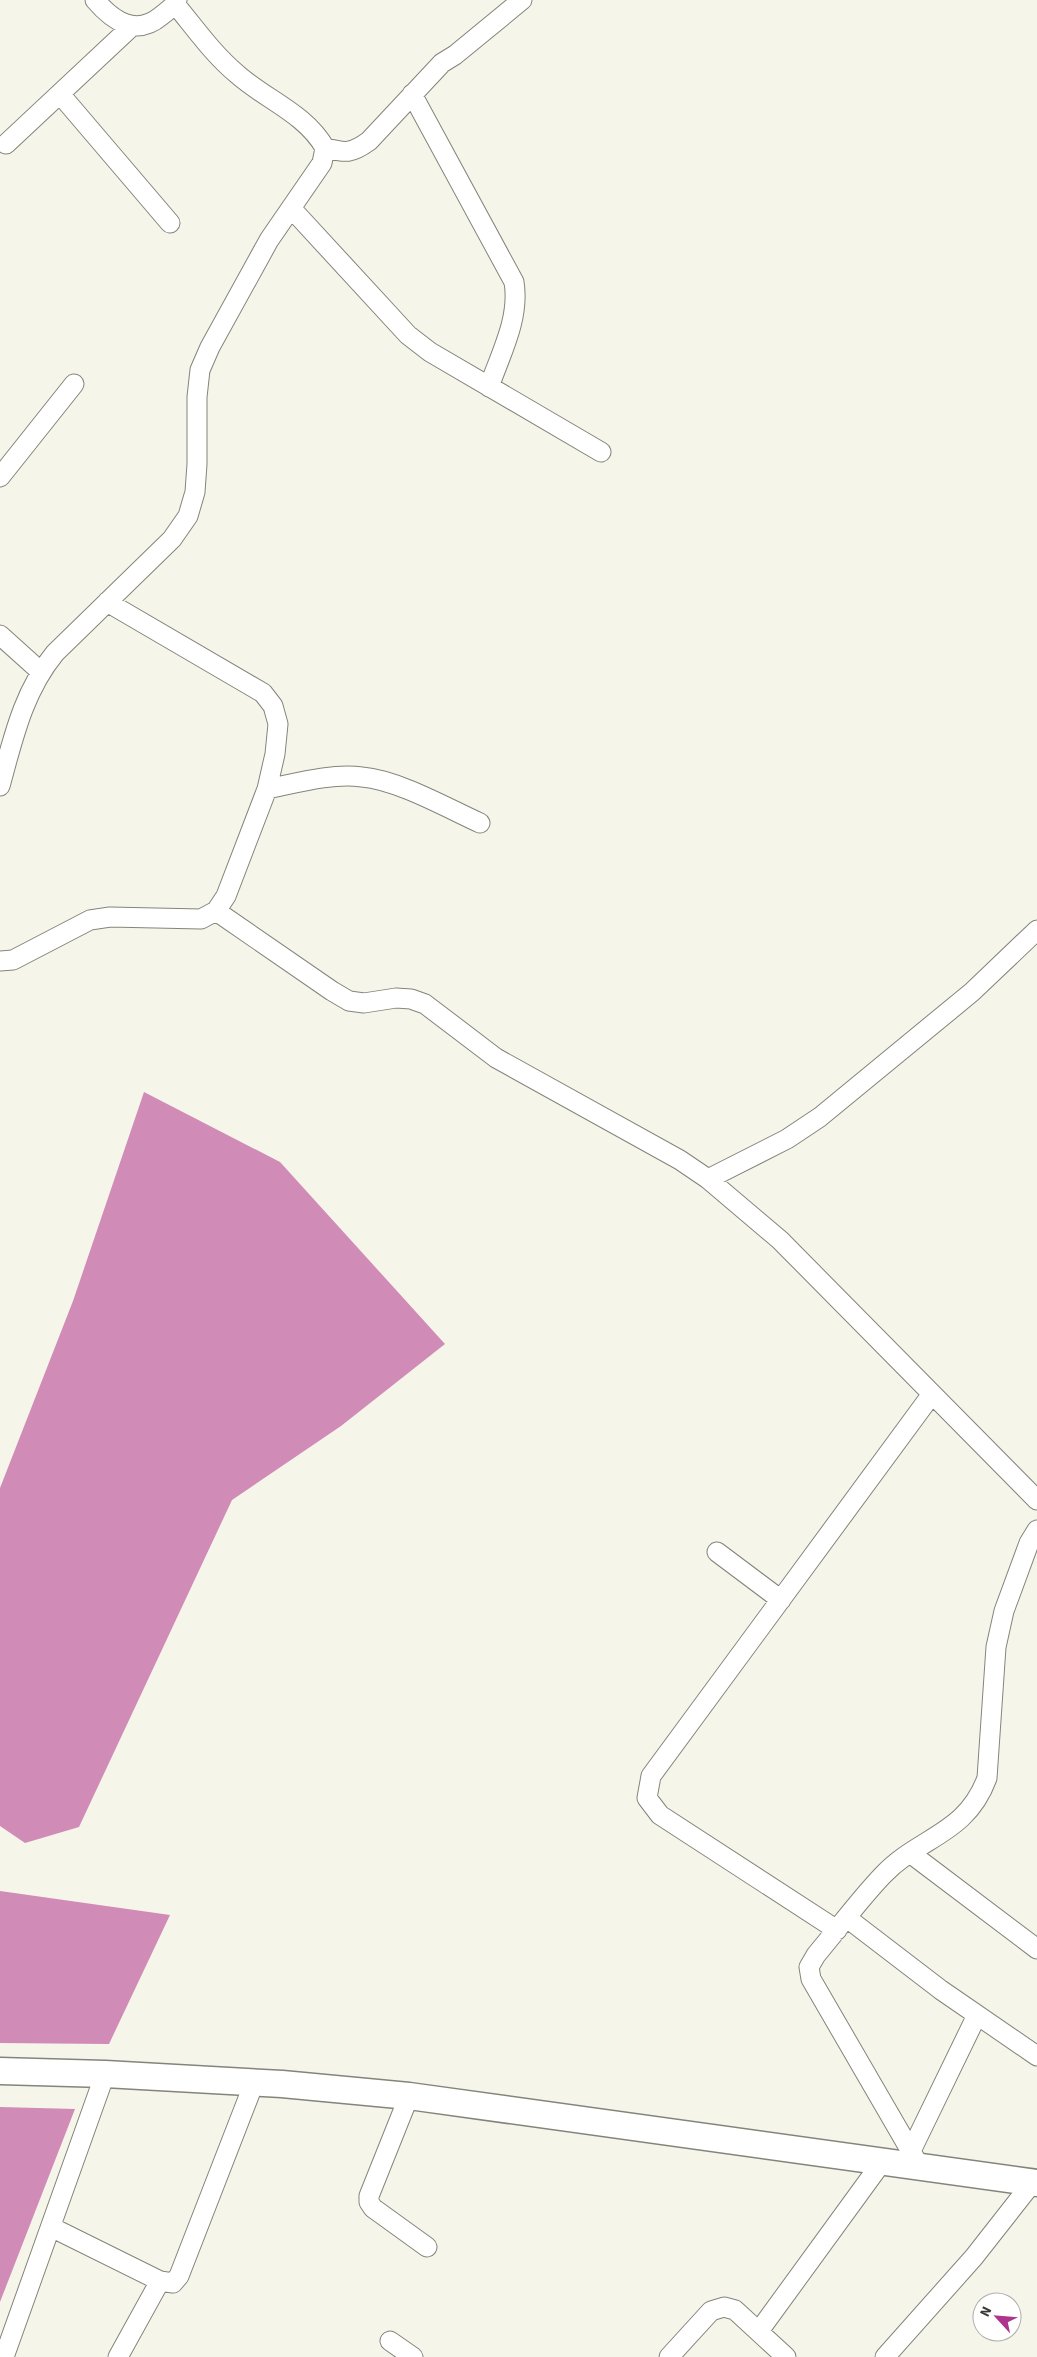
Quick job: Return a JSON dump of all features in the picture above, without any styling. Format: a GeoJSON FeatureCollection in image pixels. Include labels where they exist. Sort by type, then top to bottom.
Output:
{"type":"FeatureCollection","features":[{"type":"Feature","properties":{"kind":"main road"},"geometry":{"type":"LineString","coordinates":[[0,2071],[105,2074],[254,2082],[409,2096],[882,2162],[915,2159],[1034,2183]]}},
{"type":"Feature","properties":{"kind":"street"},"geometry":{"type":"LineString","coordinates":[[0,786],[15,728],[40,671],[54,653],[172,539],[188,516],[195,492],[198,464],[197,397],[200,370],[210,347],[269,240],[322,163],[325,148],[319,137],[304,121],[237,75],[219,57],[176,2],[155,21],[144,26],[131,27],[114,18],[95,0]]}},
{"type":"Feature","properties":{"kind":"street"},"geometry":{"type":"LineString","coordinates":[[325,148],[344,152],[355,151],[369,141],[442,63],[455,55],[522,0]]}},
{"type":"Feature","properties":{"kind":"street"},"geometry":{"type":"LineString","coordinates":[[6,144],[131,27]]}},
{"type":"Feature","properties":{"kind":"street"},"geometry":{"type":"LineString","coordinates":[[60,94],[170,223]]}},
{"type":"Feature","properties":{"kind":"street"},"geometry":{"type":"LineString","coordinates":[[412,94],[514,282],[517,298],[516,312],[489,386]]}},
{"type":"Feature","properties":{"kind":"street"},"geometry":{"type":"LineString","coordinates":[[291,208],[408,335],[430,352],[601,452]]}},
{"type":"Feature","properties":{"kind":"street"},"geometry":{"type":"LineString","coordinates":[[0,477],[74,384]]}},
{"type":"Feature","properties":{"kind":"street"},"geometry":{"type":"LineString","coordinates":[[0,961],[12,960],[90,920],[110,917],[201,919],[216,911],[226,896],[267,789],[275,754],[278,724],[273,706],[263,693],[107,602]]}},
{"type":"Feature","properties":{"kind":"street"},"geometry":{"type":"LineString","coordinates":[[0,635],[40,671]]}},
{"type":"Feature","properties":{"kind":"street"},"geometry":{"type":"LineString","coordinates":[[267,789],[336,777],[363,777],[398,787],[480,823]]}},
{"type":"Feature","properties":{"kind":"street"},"geometry":{"type":"LineString","coordinates":[[216,911],[332,992],[349,1001],[364,1003],[396,998],[411,999],[425,1004],[496,1058],[680,1160],[708,1179],[780,1240],[1037,1500]]}},
{"type":"Feature","properties":{"kind":"street"},"geometry":{"type":"LineString","coordinates":[[708,1179],[787,1139],[820,1117],[972,992],[1037,930]]}},
{"type":"Feature","properties":{"kind":"street"},"geometry":{"type":"LineString","coordinates":[[932,1394],[651,1776],[647,1798],[660,1815],[842,1924],[1037,2056]]}},
{"type":"Feature","properties":{"kind":"street"},"geometry":{"type":"LineString","coordinates":[[915,2159],[811,1979],[809,1967],[882,1876],[910,1853],[967,1814],[980,1797],[987,1778],[996,1647],[1004,1611],[1029,1542],[1037,1530]]}},
{"type":"Feature","properties":{"kind":"street"},"geometry":{"type":"LineString","coordinates":[[717,1552],[780,1600]]}},
{"type":"Feature","properties":{"kind":"street"},"geometry":{"type":"LineString","coordinates":[[910,1853],[1037,1949]]}},
{"type":"Feature","properties":{"kind":"street"},"geometry":{"type":"LineString","coordinates":[[915,2159],[977,2015]]}},
{"type":"Feature","properties":{"kind":"street"},"geometry":{"type":"LineString","coordinates":[[11,2354],[51,2227],[105,2074]]}},
{"type":"Feature","properties":{"kind":"street"},"geometry":{"type":"LineString","coordinates":[[51,2227],[160,2281],[172,2283],[179,2276],[254,2082]]}},
{"type":"Feature","properties":{"kind":"street"},"geometry":{"type":"LineString","coordinates":[[409,2096],[369,2196],[369,2202],[374,2208],[427,2247]]}},
{"type":"Feature","properties":{"kind":"street"},"geometry":{"type":"LineString","coordinates":[[759,2332],[882,2162]]}},
{"type":"Feature","properties":{"kind":"street"},"geometry":{"type":"LineString","coordinates":[[885,2357],[974,2257],[1034,2183]]}},
{"type":"Feature","properties":{"kind":"street"},"geometry":{"type":"LineString","coordinates":[[118,2357],[160,2281]]}},
{"type":"Feature","properties":{"kind":"street"},"geometry":{"type":"LineString","coordinates":[[669,2357],[712,2311],[724,2307],[735,2310],[786,2357]]}},
{"type":"Feature","properties":{"kind":"street"},"geometry":{"type":"LineString","coordinates":[[390,2341],[412,2357]]}},
{"type":"Feature","properties":{"kind":"shaded area"},"geometry":{"type":"Polygon","coordinates":[[[144,1092],[280,1162],[445,1344],[341,1426],[232,1500],[79,1827],[25,1843],[0,1826],[0,1488],[73,1301],[144,1092]]]}},
{"type":"Feature","properties":{"kind":"shaded area"},"geometry":{"type":"Polygon","coordinates":[[[0,1891],[170,1915],[109,2044],[0,2043],[0,1891]]]}},
{"type":"Feature","properties":{"kind":"shaded area"},"geometry":{"type":"Polygon","coordinates":[[[0,2107],[75,2109],[0,2302],[0,2107]]]}}]}
